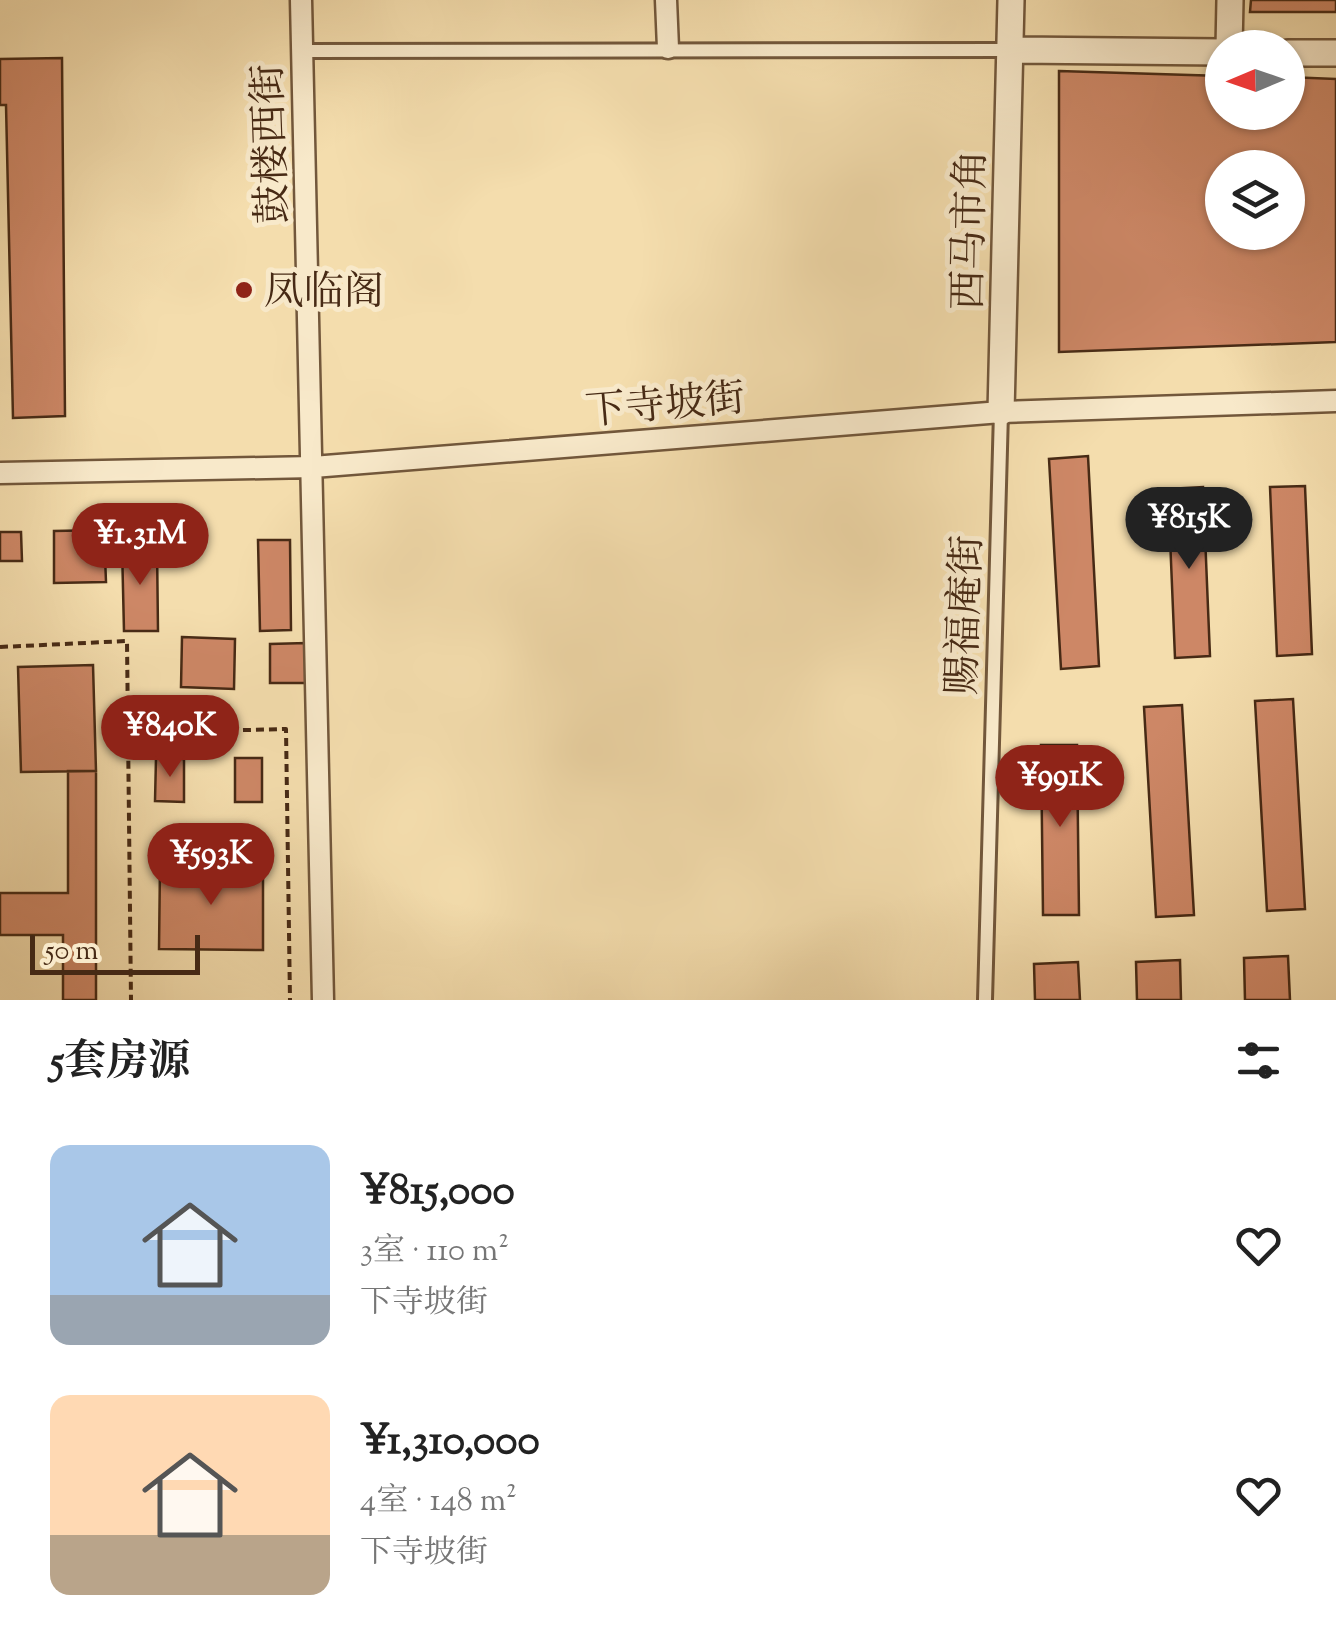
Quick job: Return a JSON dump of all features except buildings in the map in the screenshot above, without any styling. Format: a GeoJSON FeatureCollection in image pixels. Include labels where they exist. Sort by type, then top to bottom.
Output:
{"type":"FeatureCollection","features":[{"type":"Feature","properties":{"kind":"street","name":"鼓楼西街"},"geometry":{"type":"LineString","coordinates":[[301,0],[323,1000]]}},
{"type":"Feature","properties":{"kind":"street"},"geometry":{"type":"LineString","coordinates":[[666,0],[668,48]]}},
{"type":"Feature","properties":{"kind":"street","name":"西马市角"},"geometry":{"type":"LineString","coordinates":[[1001,412],[1011,0]]}},
{"type":"Feature","properties":{"kind":"street"},"geometry":{"type":"LineString","coordinates":[[1229,30],[1230,0]]}},
{"type":"Feature","properties":{"kind":"street"},"geometry":{"type":"LineString","coordinates":[[1010,50],[1205,52]]}},
{"type":"Feature","properties":{"kind":"street"},"geometry":{"type":"LineString","coordinates":[[1305,53],[1336,53]]}},
{"type":"Feature","properties":{"kind":"street","name":"下寺坡街"},"geometry":{"type":"LineString","coordinates":[[0,474],[313,467],[1001,412],[1336,401]]}},
{"type":"Feature","properties":{"kind":"lane"},"geometry":{"type":"LineString","coordinates":[[302,51],[1010,50]]}},
{"type":"Feature","properties":{"kind":"lane","name":"赐福庵街"},"geometry":{"type":"LineString","coordinates":[[985,1000],[1001,412]]}},
{"type":"Feature","properties":{"kind":"path"},"geometry":{"type":"LineString","coordinates":[[0,646],[126,642],[131,1000]]}},
{"type":"Feature","properties":{"kind":"path"},"geometry":{"type":"LineString","coordinates":[[126,733],[286,728],[290,1000]]}},
{"type":"Feature","properties":{"kind":"place","name":"凤临阁"},"geometry":{"type":"Point","coordinates":[244,290]}}]}
